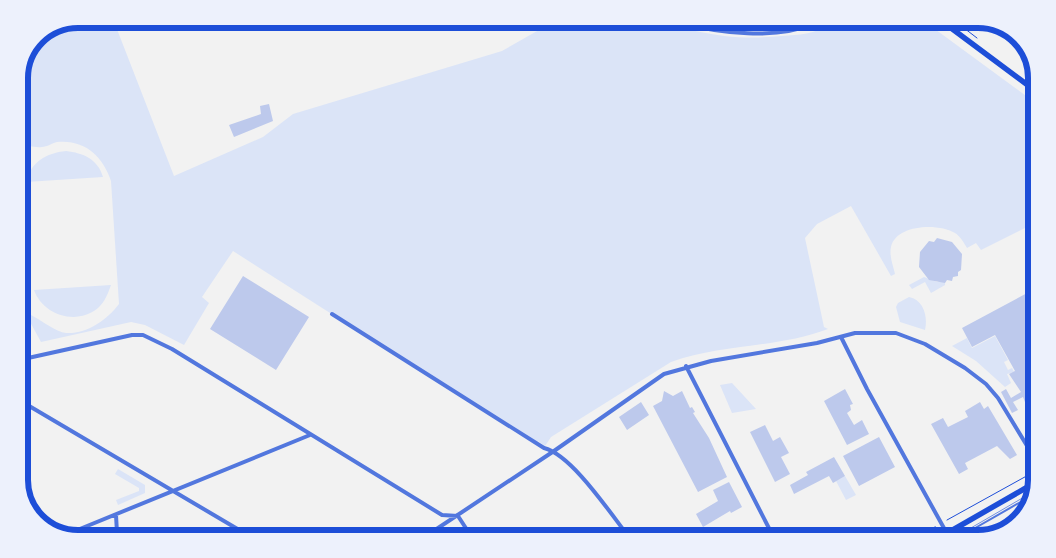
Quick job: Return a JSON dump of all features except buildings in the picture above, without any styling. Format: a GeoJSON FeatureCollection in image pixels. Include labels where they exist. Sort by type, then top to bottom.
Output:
{"type":"FeatureCollection","features":[{"type":"Feature","properties":{"kind":"main road"},"geometry":{"type":"LineString","coordinates":[[951,28],[1028,85]]}},
{"type":"Feature","properties":{"kind":"main road"},"geometry":{"type":"LineString","coordinates":[[958,530],[1028,487]]}},
{"type":"Feature","properties":{"kind":"street"},"geometry":{"type":"LineString","coordinates":[[716,28],[751,33],[799,30],[803,28]]}},
{"type":"Feature","properties":{"kind":"street"},"geometry":{"type":"LineString","coordinates":[[332,314],[544,448],[554,451],[569,463],[623,530]]}},
{"type":"Feature","properties":{"kind":"street"},"geometry":{"type":"LineString","coordinates":[[436,530],[554,451],[664,374],[686,366],[855,333],[896,333],[925,344],[953,359],[986,384],[998,398],[1028,447]]}},
{"type":"Feature","properties":{"kind":"street"},"geometry":{"type":"LineString","coordinates":[[28,358],[143,335],[172,349],[442,515],[458,516]]}},
{"type":"Feature","properties":{"kind":"street"},"geometry":{"type":"LineString","coordinates":[[841,337],[862,380],[944,530]]}},
{"type":"Feature","properties":{"kind":"street"},"geometry":{"type":"LineString","coordinates":[[686,366],[770,530]]}},
{"type":"Feature","properties":{"kind":"street"},"geometry":{"type":"LineString","coordinates":[[28,405],[160,485],[174,491],[239,530]]}},
{"type":"Feature","properties":{"kind":"street"},"geometry":{"type":"LineString","coordinates":[[78,530],[310,435]]}},
{"type":"Feature","properties":{"kind":"street"},"geometry":{"type":"LineString","coordinates":[[116,515],[117,530]]}},
{"type":"Feature","properties":{"kind":"street"},"geometry":{"type":"LineString","coordinates":[[458,516],[467,530]]}},
{"type":"Feature","properties":{"kind":"lane"},"geometry":{"type":"LineString","coordinates":[[972,530],[1024,500]]}},
{"type":"Feature","properties":{"kind":"path"},"geometry":{"type":"LineString","coordinates":[[940,523],[1028,475]]}},
{"type":"Feature","properties":{"kind":"path"},"geometry":{"type":"LineString","coordinates":[[928,530],[935,526],[934,530]]}},
{"type":"Feature","properties":{"kind":"shaded area"},"geometry":{"type":"Polygon","coordinates":[[[68,28],[116,28],[174,176],[263,137],[293,114],[502,51],[542,28],[679,28],[708,34],[753,38],[794,35],[822,28],[933,28],[1028,97],[1028,226],[981,250],[976,243],[967,248],[959,236],[948,230],[929,227],[909,230],[895,239],[891,247],[895,274],[891,276],[851,206],[817,224],[805,238],[824,327],[828,329],[789,340],[710,352],[671,362],[551,437],[545,446],[538,441],[537,445],[233,251],[202,297],[209,303],[184,345],[145,325],[131,322],[41,342],[29,320],[31,315],[58,330],[74,333],[96,325],[119,304],[111,181],[103,164],[91,151],[76,143],[57,142],[46,146],[28,146],[29,65],[38,47],[45,40],[53,34],[68,28]]]}},
{"type":"Feature","properties":{"kind":"shaded area"},"geometry":{"type":"Polygon","coordinates":[[[66,151],[84,155],[94,161],[103,177],[28,182],[28,175],[40,160],[66,151]]]}},
{"type":"Feature","properties":{"kind":"shaded area"},"geometry":{"type":"Polygon","coordinates":[[[924,277],[937,282],[945,282],[945,285],[931,293],[925,282],[912,289],[909,285],[924,277]]]}},
{"type":"Feature","properties":{"kind":"shaded area"},"geometry":{"type":"Polygon","coordinates":[[[111,285],[106,297],[98,308],[80,316],[70,317],[61,315],[45,306],[38,299],[34,290],[111,285]]]}},
{"type":"Feature","properties":{"kind":"shaded area"},"geometry":{"type":"Polygon","coordinates":[[[909,297],[918,302],[924,310],[925,330],[900,322],[896,307],[898,303],[909,297]]]}},
{"type":"Feature","properties":{"kind":"shaded area"},"geometry":{"type":"Polygon","coordinates":[[[995,336],[1008,360],[1004,362],[1008,370],[1012,368],[1014,372],[1007,374],[1011,383],[1005,387],[976,361],[952,346],[967,338],[972,348],[995,336]]]}},
{"type":"Feature","properties":{"kind":"shaded area"},"geometry":{"type":"Polygon","coordinates":[[[732,383],[756,409],[732,413],[720,385],[732,383]]]}},
{"type":"Feature","properties":{"kind":"shaded area"},"geometry":{"type":"Polygon","coordinates":[[[118,469],[145,485],[145,493],[118,505],[116,500],[139,491],[139,488],[115,474],[118,469]]]}},
{"type":"Feature","properties":{"kind":"shaded area"},"geometry":{"type":"Polygon","coordinates":[[[845,476],[856,495],[846,500],[836,481],[845,476]]]}},
{"type":"Feature","properties":{"kind":"tram line"},"geometry":{"type":"LineString","coordinates":[[967,530],[1026,496]]}}]}
